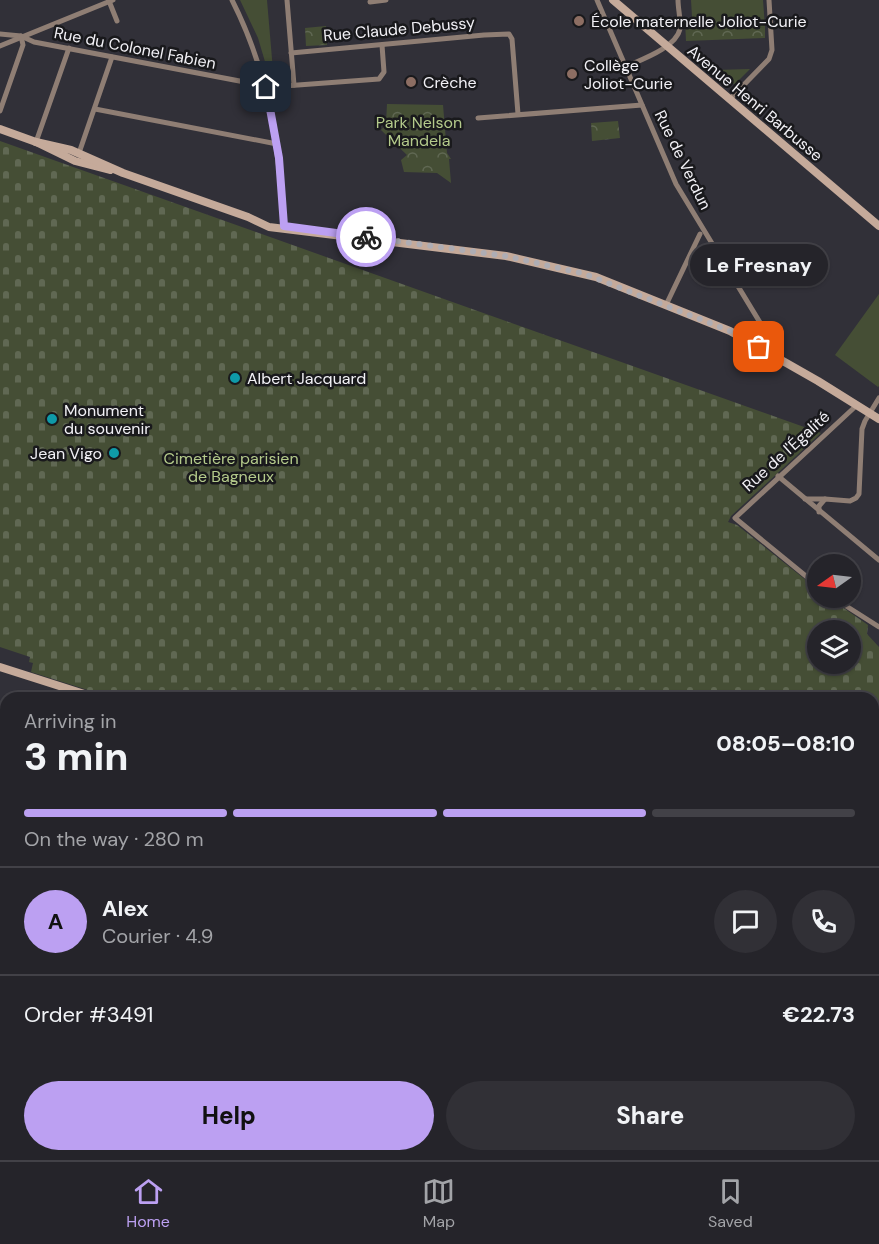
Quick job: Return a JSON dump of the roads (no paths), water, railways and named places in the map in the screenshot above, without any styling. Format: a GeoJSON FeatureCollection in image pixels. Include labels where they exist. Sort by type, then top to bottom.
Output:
{"type":"FeatureCollection","features":[{"type":"Feature","properties":{"kind":"street"},"geometry":{"type":"LineString","coordinates":[[232,0],[251,42],[266,87],[277,144],[284,226]]}},
{"type":"Feature","properties":{"kind":"street"},"geometry":{"type":"LineString","coordinates":[[287,0],[294,86]]}},
{"type":"Feature","properties":{"kind":"street"},"geometry":{"type":"LineString","coordinates":[[370,2],[386,0]]}},
{"type":"Feature","properties":{"kind":"street","name":"Rue de Verdun"},"geometry":{"type":"LineString","coordinates":[[597,0],[687,205],[773,344],[775,356]]}},
{"type":"Feature","properties":{"kind":"street","name":"Avenue Henri Barbusse"},"geometry":{"type":"LineString","coordinates":[[613,0],[879,225]]}},
{"type":"Feature","properties":{"kind":"street"},"geometry":{"type":"LineString","coordinates":[[625,67],[667,46],[677,36],[680,31],[678,0]]}},
{"type":"Feature","properties":{"kind":"street"},"geometry":{"type":"LineString","coordinates":[[730,99],[769,59],[772,50],[769,0]]}},
{"type":"Feature","properties":{"kind":"street"},"geometry":{"type":"LineString","coordinates":[[0,46],[111,1],[117,21]]}},
{"type":"Feature","properties":{"kind":"street","name":"Rue du Colonel Fabien"},"geometry":{"type":"LineString","coordinates":[[0,34],[21,36],[34,42],[266,87],[379,79],[384,72],[382,45]]}},
{"type":"Feature","properties":{"kind":"street","name":"Rue Claude Debussy"},"geometry":{"type":"LineString","coordinates":[[291,53],[509,34],[513,39],[518,114]]}},
{"type":"Feature","properties":{"kind":"street"},"geometry":{"type":"LineString","coordinates":[[0,111],[23,45],[21,36]]}},
{"type":"Feature","properties":{"kind":"street"},"geometry":{"type":"LineString","coordinates":[[36,142],[69,48]]}},
{"type":"Feature","properties":{"kind":"street"},"geometry":{"type":"LineString","coordinates":[[79,153],[112,57]]}},
{"type":"Feature","properties":{"kind":"street"},"geometry":{"type":"LineString","coordinates":[[478,118],[642,105]]}},
{"type":"Feature","properties":{"kind":"street"},"geometry":{"type":"LineString","coordinates":[[95,109],[277,144]]}},
{"type":"Feature","properties":{"kind":"street"},"geometry":{"type":"LineString","coordinates":[[0,129],[36,142],[79,153],[123,173],[248,217],[284,226],[506,256],[596,277],[730,331],[879,419]]}},
{"type":"Feature","properties":{"kind":"street"},"geometry":{"type":"LineString","coordinates":[[36,142],[75,161],[123,173]]}},
{"type":"Feature","properties":{"kind":"street"},"geometry":{"type":"LineString","coordinates":[[248,217],[264,226],[283,230],[383,240]]}},
{"type":"Feature","properties":{"kind":"street"},"geometry":{"type":"LineString","coordinates":[[666,305],[700,234]]}},
{"type":"Feature","properties":{"kind":"street"},"geometry":{"type":"LineString","coordinates":[[804,499],[850,501],[859,494],[862,429],[879,398]]}},
{"type":"Feature","properties":{"kind":"street","name":"Rue de l'Égalité"},"geometry":{"type":"LineString","coordinates":[[807,577],[735,518],[857,405]]}},
{"type":"Feature","properties":{"kind":"street"},"geometry":{"type":"LineString","coordinates":[[778,476],[879,560]]}},
{"type":"Feature","properties":{"kind":"street"},"geometry":{"type":"LineString","coordinates":[[819,512],[819,506],[825,499]]}},
{"type":"Feature","properties":{"kind":"street"},"geometry":{"type":"LineString","coordinates":[[849,608],[879,627]]}},
{"type":"Feature","properties":{"kind":"street"},"geometry":{"type":"LineString","coordinates":[[0,667],[78,692]]}},
{"type":"Feature","properties":{"kind":"place","name":"École maternelle Joliot-Curie"},"geometry":{"type":"Point","coordinates":[579,21]}},
{"type":"Feature","properties":{"kind":"place","name":"Collège Joliot-Curie"},"geometry":{"type":"Point","coordinates":[572,74]}},
{"type":"Feature","properties":{"kind":"place","name":"Crèche"},"geometry":{"type":"Point","coordinates":[411,82]}},
{"type":"Feature","properties":{"kind":"place","name":"Le Fresnay"},"geometry":{"type":"Point","coordinates":[759,347]}},
{"type":"Feature","properties":{"kind":"place","name":"Albert Jacquard"},"geometry":{"type":"Point","coordinates":[235,378]}},
{"type":"Feature","properties":{"kind":"place","name":"Monument du souvenir"},"geometry":{"type":"Point","coordinates":[52,419]}},
{"type":"Feature","properties":{"kind":"place","name":"Jean Vigo"},"geometry":{"type":"Point","coordinates":[114,453]}},
{"type":"Feature","properties":{"kind":"park label","name":"Park Nelson Mandela"},"geometry":{"type":"Point","coordinates":[419,131]}},
{"type":"Feature","properties":{"kind":"park label","name":"Cimetière parisien de Bagneux"},"geometry":{"type":"Point","coordinates":[231,467]}}]}
